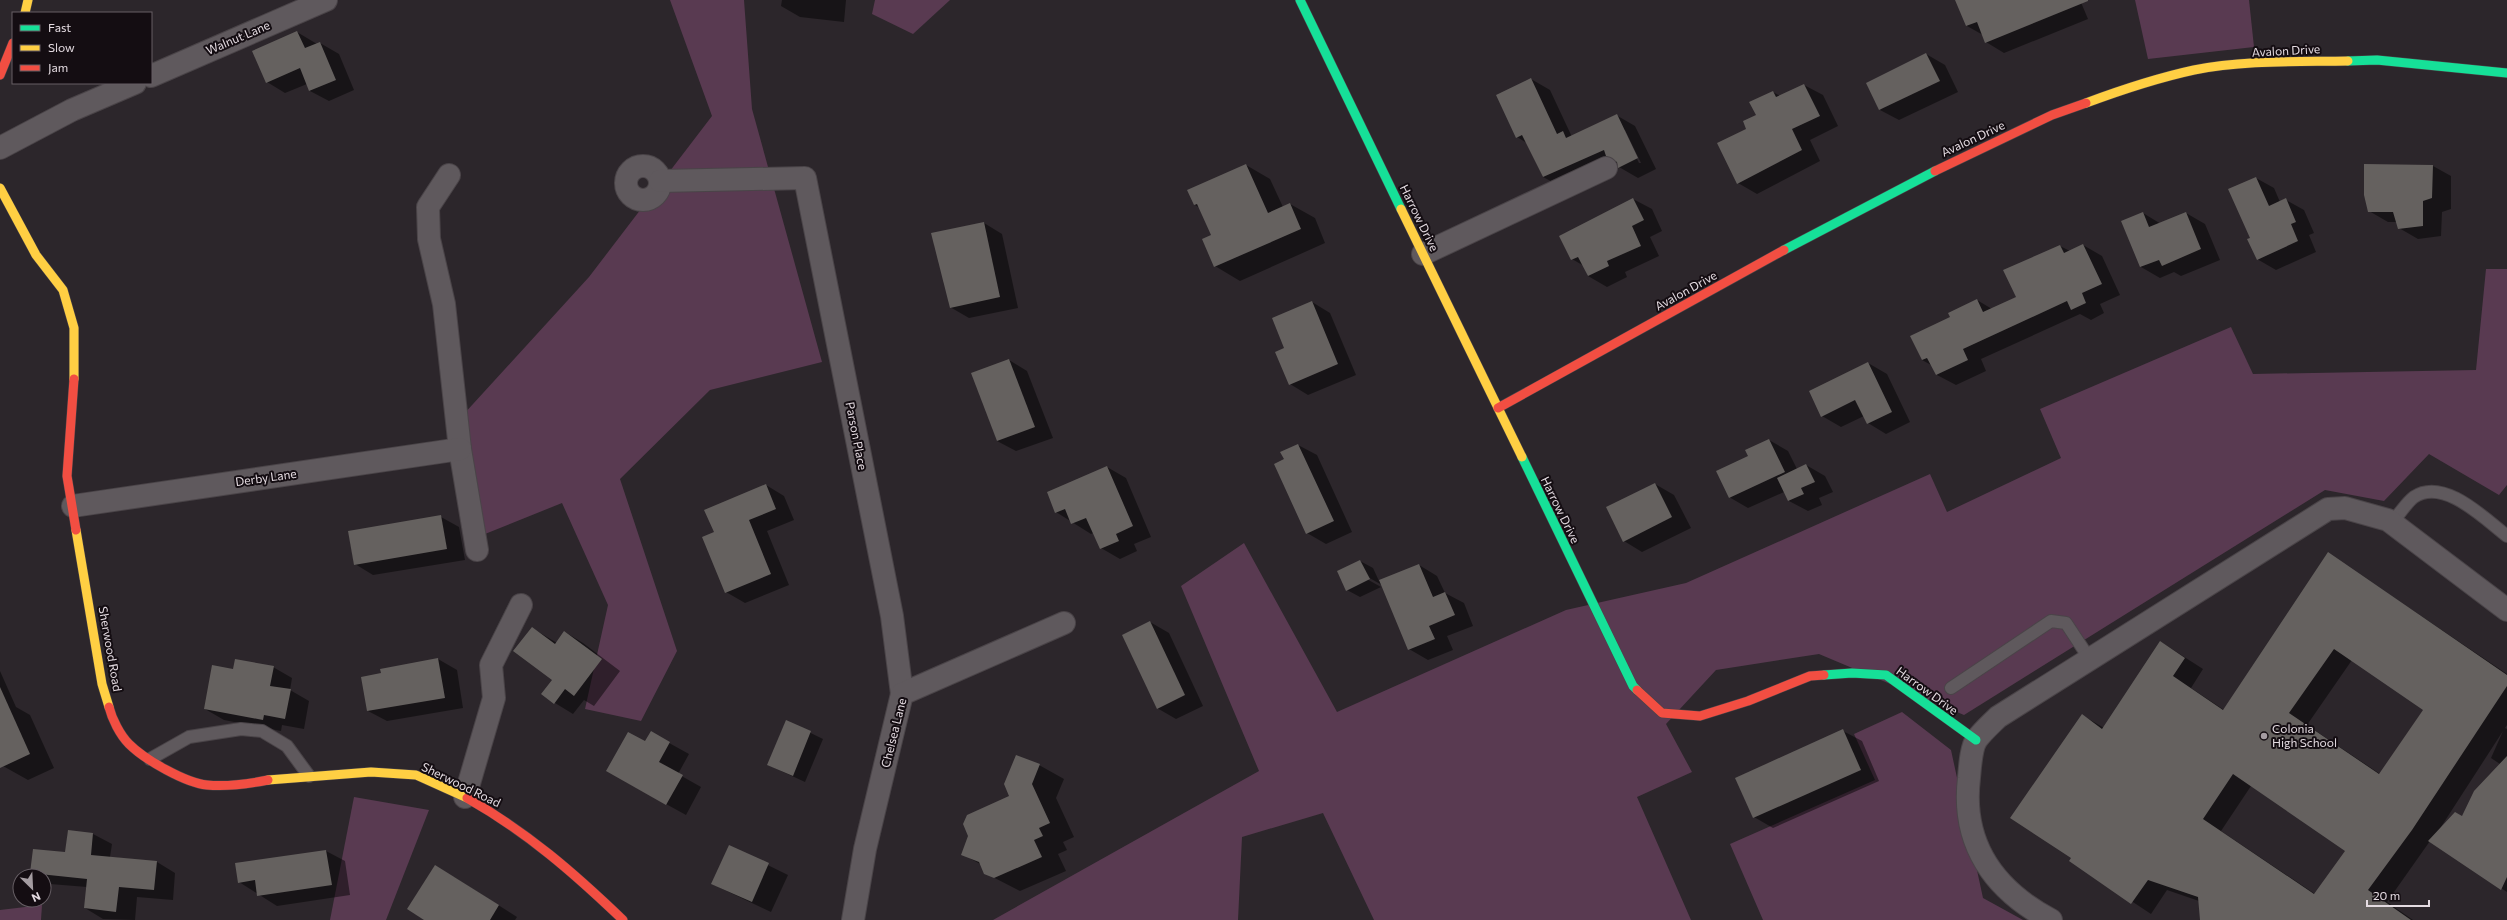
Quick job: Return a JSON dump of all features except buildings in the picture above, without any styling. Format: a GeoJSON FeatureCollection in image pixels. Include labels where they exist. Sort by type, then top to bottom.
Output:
{"type":"FeatureCollection","features":[{"type":"Feature","properties":{"kind":"street"},"geometry":{"type":"LineString","coordinates":[[25,12],[28,0]]}},
{"type":"Feature","properties":{"kind":"street","name":"Walnut Lane"},"geometry":{"type":"LineString","coordinates":[[152,76],[326,0]]}},
{"type":"Feature","properties":{"kind":"street","name":"Harrow Drive"},"geometry":{"type":"LineString","coordinates":[[1300,0],[1633,686],[1662,713],[1700,716],[1748,701],[1810,676],[1852,673],[1886,676],[1976,740]]}},
{"type":"Feature","properties":{"kind":"street"},"geometry":{"type":"LineString","coordinates":[[0,75],[12,45]]}},
{"type":"Feature","properties":{"kind":"street","name":"Avalon Drive"},"geometry":{"type":"LineString","coordinates":[[1498,408],[1838,220],[1942,167],[2052,115],[2128,87],[2195,70],[2264,63],[2376,60],[2507,73]]}},
{"type":"Feature","properties":{"kind":"street"},"geometry":{"type":"LineString","coordinates":[[0,148],[72,110],[133,84]]}},
{"type":"Feature","properties":{"kind":"street"},"geometry":{"type":"LineString","coordinates":[[1423,254],[1606,168]]}},
{"type":"Feature","properties":{"kind":"street"},"geometry":{"type":"LineString","coordinates":[[449,175],[428,207],[429,239],[444,304],[460,449],[477,550]]}},
{"type":"Feature","properties":{"kind":"street","name":"Parson Place"},"geometry":{"type":"LineString","coordinates":[[660,181],[805,178],[892,616],[902,694]]}},
{"type":"Feature","properties":{"kind":"street","name":"Sherwood Road"},"geometry":{"type":"LineString","coordinates":[[0,188],[36,256],[63,290],[74,328],[74,403],[67,476],[102,684],[112,718],[129,744],[150,760],[173,774],[206,785],[233,786],[281,778],[371,772],[416,775],[465,797],[506,820],[574,873],[623,920]]}},
{"type":"Feature","properties":{"kind":"street","name":"Derby Lane"},"geometry":{"type":"LineString","coordinates":[[73,506],[460,449]]}},
{"type":"Feature","properties":{"kind":"street"},"geometry":{"type":"LineString","coordinates":[[2051,920],[2029,908],[1998,882],[1976,844],[1966,800],[1976,740],[1998,717],[2089,658],[2328,509],[2345,508],[2392,522],[2506,607]]}},
{"type":"Feature","properties":{"kind":"street"},"geometry":{"type":"LineString","coordinates":[[465,797],[494,698],[491,665],[521,605]]}},
{"type":"Feature","properties":{"kind":"street","name":"Chelsea Lane"},"geometry":{"type":"LineString","coordinates":[[853,920],[865,849],[902,694],[1064,623]]}},
{"type":"Feature","properties":{"kind":"lane"},"geometry":{"type":"LineString","coordinates":[[2392,522],[2414,497],[2431,491],[2447,494],[2472,509],[2507,536]]}},
{"type":"Feature","properties":{"kind":"lane"},"geometry":{"type":"LineString","coordinates":[[1951,688],[2051,621],[2066,623],[2089,658]]}},
{"type":"Feature","properties":{"kind":"lane"},"geometry":{"type":"LineString","coordinates":[[150,760],[189,738],[248,730],[262,731],[287,746],[309,776]]}},
{"type":"Feature","properties":{"kind":"shaded area"},"geometry":{"type":"Polygon","coordinates":[[[670,0],[744,0],[752,109],[822,362],[710,390],[620,479],[677,651],[641,721],[585,709],[608,605],[562,503],[470,540],[452,427],[589,277],[712,116],[670,0]]]}},
{"type":"Feature","properties":{"kind":"shaded area"},"geometry":{"type":"Polygon","coordinates":[[[875,0],[950,0],[913,34],[872,14],[875,0]]]}},
{"type":"Feature","properties":{"kind":"shaded area"},"geometry":{"type":"Polygon","coordinates":[[[2135,0],[2249,0],[2254,47],[2148,59],[2135,0]]]}},
{"type":"Feature","properties":{"kind":"shaded area"},"geometry":{"type":"Polygon","coordinates":[[[2486,269],[2507,269],[2507,485],[2499,495],[2429,454],[2384,501],[2325,490],[1964,715],[1819,654],[1716,670],[1666,724],[1692,772],[1637,797],[1691,920],[1374,920],[1323,813],[1242,837],[1238,920],[993,920],[1259,771],[1181,586],[1244,543],[1337,712],[1566,610],[1686,583],[1930,474],[1947,512],[2061,458],[2040,409],[2231,327],[2253,374],[2476,370],[2486,269]]]}},
{"type":"Feature","properties":{"kind":"shaded area"},"geometry":{"type":"Polygon","coordinates":[[[1902,712],[1951,750],[1983,898],[2023,920],[1763,920],[1730,844],[1875,780],[1854,734],[1902,712]]]}},
{"type":"Feature","properties":{"kind":"shaded area"},"geometry":{"type":"Polygon","coordinates":[[[354,797],[429,810],[386,920],[330,920],[354,797]]]}},
{"type":"Feature","properties":{"kind":"shaded area"},"geometry":{"type":"Polygon","coordinates":[[[42,908],[41,920],[0,920],[0,910],[42,908]]]}},
{"type":"Feature","properties":{"kind":"traffic: fast"},"geometry":{"type":"LineString","coordinates":[[1300,0],[1401,209]]}},
{"type":"Feature","properties":{"kind":"traffic: fast"},"geometry":{"type":"LineString","coordinates":[[2348,61],[2377,60],[2507,73]]}},
{"type":"Feature","properties":{"kind":"traffic: fast"},"geometry":{"type":"LineString","coordinates":[[1784,250],[1935,171]]}},
{"type":"Feature","properties":{"kind":"traffic: fast"},"geometry":{"type":"LineString","coordinates":[[1522,457],[1633,686],[1637,690]]}},
{"type":"Feature","properties":{"kind":"traffic: fast"},"geometry":{"type":"LineString","coordinates":[[1824,675],[1852,673],[1886,675],[1976,740]]}},
{"type":"Feature","properties":{"kind":"traffic: slow"},"geometry":{"type":"LineString","coordinates":[[25,12],[28,0]]}},
{"type":"Feature","properties":{"kind":"traffic: slow"},"geometry":{"type":"LineString","coordinates":[[2086,103],[2126,89],[2194,70],[2251,63],[2348,61]]}},
{"type":"Feature","properties":{"kind":"traffic: slow"},"geometry":{"type":"LineString","coordinates":[[0,188],[36,255],[63,290],[74,328],[74,379]]}},
{"type":"Feature","properties":{"kind":"traffic: slow"},"geometry":{"type":"LineString","coordinates":[[1401,209],[1522,457]]}},
{"type":"Feature","properties":{"kind":"traffic: slow"},"geometry":{"type":"LineString","coordinates":[[76,530],[102,684],[109,707]]}},
{"type":"Feature","properties":{"kind":"traffic: slow"},"geometry":{"type":"LineString","coordinates":[[268,780],[371,772],[416,775],[467,798]]}},
{"type":"Feature","properties":{"kind":"traffic: jam"},"geometry":{"type":"LineString","coordinates":[[0,75],[12,45]]}},
{"type":"Feature","properties":{"kind":"traffic: jam"},"geometry":{"type":"LineString","coordinates":[[1935,171],[2052,115],[2086,103]]}},
{"type":"Feature","properties":{"kind":"traffic: jam"},"geometry":{"type":"LineString","coordinates":[[1498,408],[1784,250]]}},
{"type":"Feature","properties":{"kind":"traffic: jam"},"geometry":{"type":"LineString","coordinates":[[74,379],[67,476],[76,530]]}},
{"type":"Feature","properties":{"kind":"traffic: jam"},"geometry":{"type":"LineString","coordinates":[[1637,690],[1662,713],[1700,716],[1748,701],[1810,676],[1824,675]]}},
{"type":"Feature","properties":{"kind":"traffic: jam"},"geometry":{"type":"LineString","coordinates":[[109,707],[117,727],[129,744],[145,757],[166,770],[188,780],[215,786],[238,785],[268,780]]}},
{"type":"Feature","properties":{"kind":"traffic: jam"},"geometry":{"type":"LineString","coordinates":[[467,798],[530,839],[568,870],[623,920]]}},
{"type":"Feature","properties":{"kind":"place","name":"Colonia High School"},"geometry":{"type":"Point","coordinates":[2264,736]}}]}
